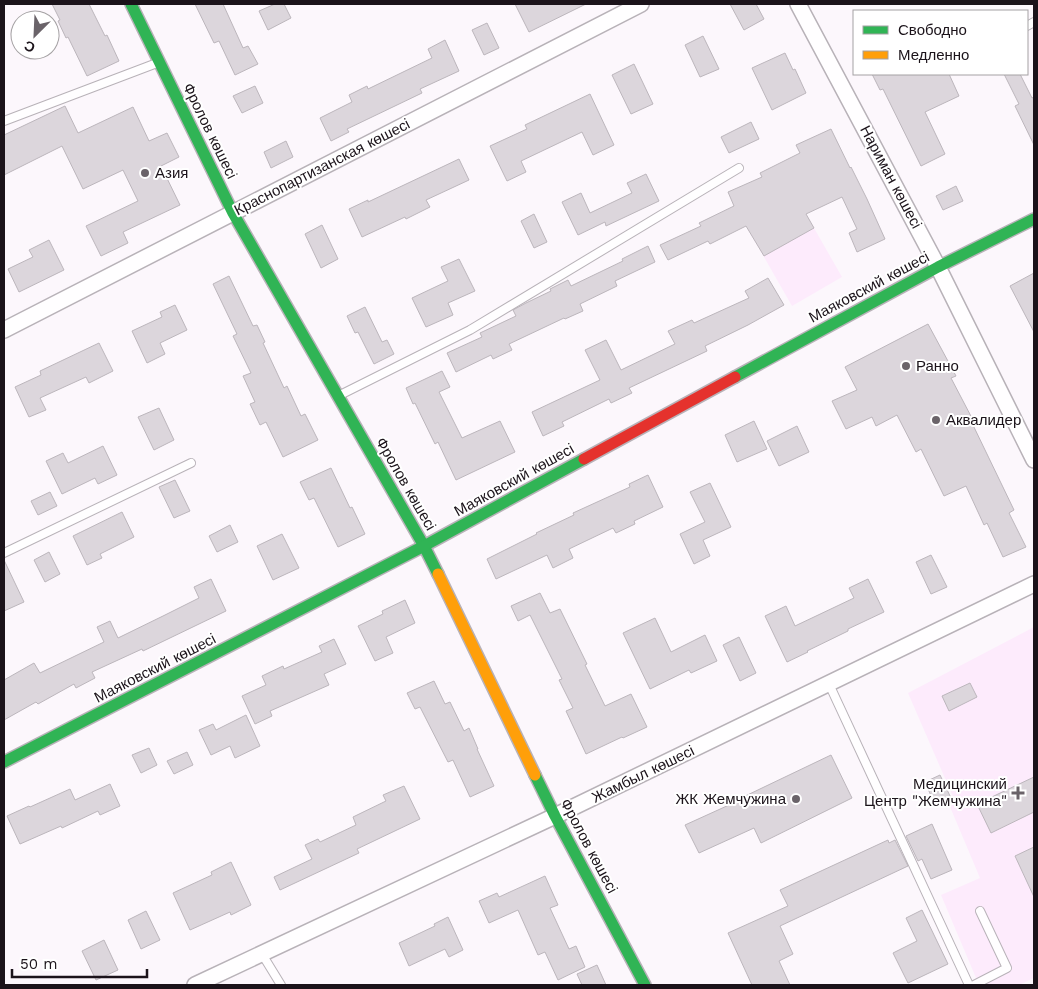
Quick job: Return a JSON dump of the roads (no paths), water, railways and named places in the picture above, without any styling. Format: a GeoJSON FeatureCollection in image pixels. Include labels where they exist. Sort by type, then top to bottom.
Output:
{"type":"FeatureCollection","features":[{"type":"Feature","properties":{"kind":"main road","name":"Фролов көшесі"},"geometry":{"type":"LineString","coordinates":[[131,4],[233,213],[424,546],[556,816],[645,985]]}},
{"type":"Feature","properties":{"kind":"main road","name":"Маяковский көшесі"},"geometry":{"type":"LineString","coordinates":[[4,762],[424,546],[938,267],[1034,219]]}},
{"type":"Feature","properties":{"kind":"street","name":"Краснопартизанская көшесі"},"geometry":{"type":"LineString","coordinates":[[4,330],[641,4]]}},
{"type":"Feature","properties":{"kind":"street","name":"Нариман көшесі"},"geometry":{"type":"LineString","coordinates":[[798,4],[938,267],[1034,460]]}},
{"type":"Feature","properties":{"kind":"street","name":"Жамбыл көшесі"},"geometry":{"type":"LineString","coordinates":[[195,985],[556,816],[1034,584]]}},
{"type":"Feature","properties":{"kind":"lane"},"geometry":{"type":"LineString","coordinates":[[4,121],[159,62]]}},
{"type":"Feature","properties":{"kind":"lane"},"geometry":{"type":"LineString","coordinates":[[338,396],[470,330],[739,168]]}},
{"type":"Feature","properties":{"kind":"lane"},"geometry":{"type":"LineString","coordinates":[[4,553],[191,463]]}},
{"type":"Feature","properties":{"kind":"lane"},"geometry":{"type":"LineString","coordinates":[[829,684],[969,985]]}},
{"type":"Feature","properties":{"kind":"lane"},"geometry":{"type":"LineString","coordinates":[[974,985],[1007,968],[980,910]]}},
{"type":"Feature","properties":{"kind":"lane"},"geometry":{"type":"LineString","coordinates":[[262,954],[281,985]]}},
{"type":"Feature","properties":{"kind":"place","name":"Азия"},"geometry":{"type":"Point","coordinates":[145,173]}},
{"type":"Feature","properties":{"kind":"place","name":"Ранно"},"geometry":{"type":"Point","coordinates":[906,366]}},
{"type":"Feature","properties":{"kind":"place","name":"Аквалидер"},"geometry":{"type":"Point","coordinates":[936,420]}},
{"type":"Feature","properties":{"kind":"place","name":"Медицинский Центр \"Жемчужина\""},"geometry":{"type":"Point","coordinates":[1018,793]}},
{"type":"Feature","properties":{"kind":"place","name":"ЖК Жемчужина"},"geometry":{"type":"Point","coordinates":[796,799]}}]}
